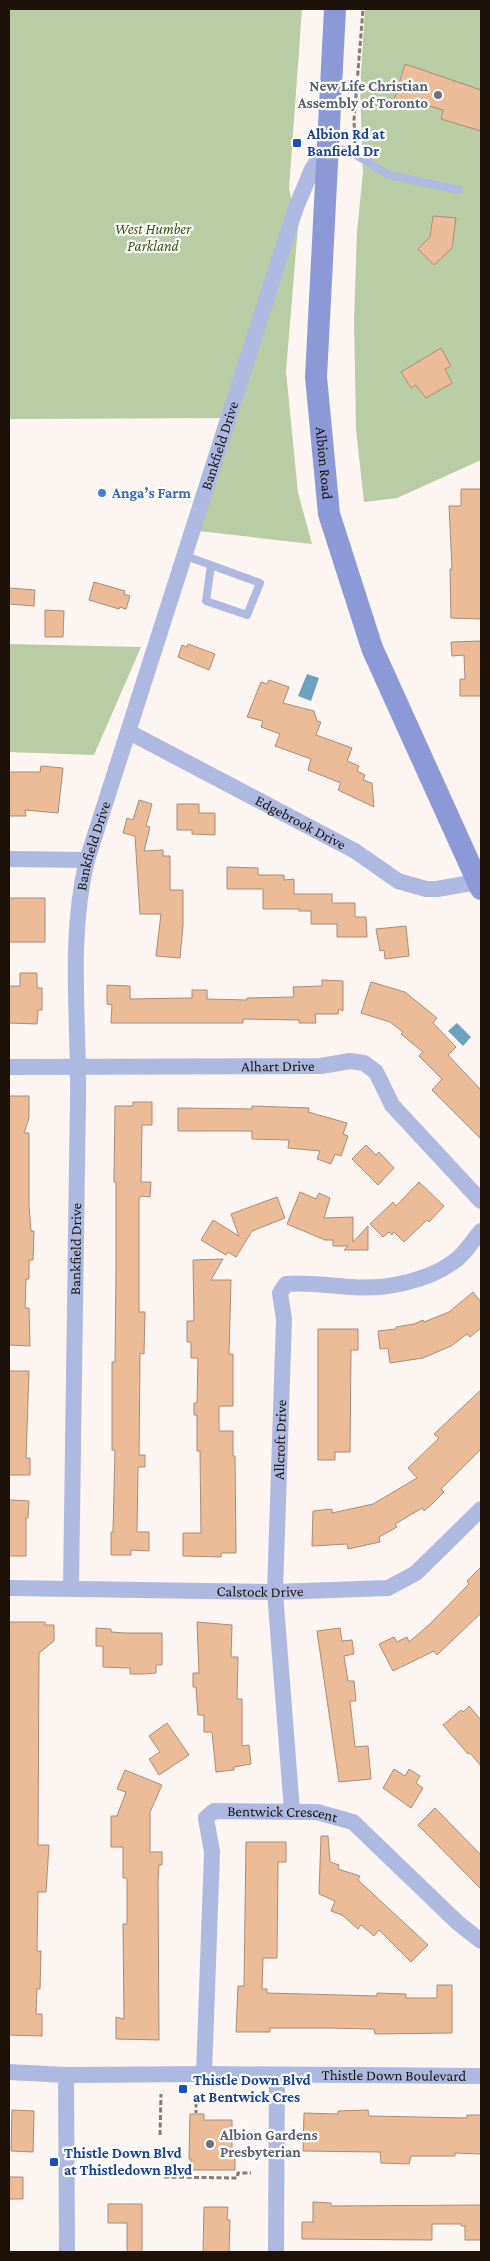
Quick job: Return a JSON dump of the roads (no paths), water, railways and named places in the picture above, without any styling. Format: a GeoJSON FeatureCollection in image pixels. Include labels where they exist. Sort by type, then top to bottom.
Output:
{"type":"FeatureCollection","features":[{"type":"Feature","properties":{"kind":"main road","name":"Albion Road"},"geometry":{"type":"LineString","coordinates":[[335,9],[316,377],[330,514],[372,648],[479,885]]}},
{"type":"Feature","properties":{"kind":"street","name":"Bankfield Drive"},"geometry":{"type":"LineString","coordinates":[[71,1588],[78,1067],[76,919],[87,860],[186,556],[295,210],[312,169],[329,144]]}},
{"type":"Feature","properties":{"kind":"street","name":"Edgebrook Drive"},"geometry":{"type":"LineString","coordinates":[[129,732],[355,851],[398,881],[426,889],[479,885]]}},
{"type":"Feature","properties":{"kind":"street"},"geometry":{"type":"LineString","coordinates":[[9,859],[87,860]]}},
{"type":"Feature","properties":{"kind":"street","name":"Alhart Drive"},"geometry":{"type":"LineString","coordinates":[[9,1067],[320,1066],[350,1061],[364,1063],[376,1072],[392,1105],[481,1201]]}},
{"type":"Feature","properties":{"kind":"street","name":"Allcroft Drive"},"geometry":{"type":"LineString","coordinates":[[292,1811],[276,1592],[284,1352],[284,1319],[280,1293],[286,1284],[368,1288],[402,1282],[442,1270],[458,1258],[481,1231]]}},
{"type":"Feature","properties":{"kind":"street","name":"Calstock Drive"},"geometry":{"type":"LineString","coordinates":[[9,1588],[276,1592],[388,1588],[416,1573],[481,1509]]}},
{"type":"Feature","properties":{"kind":"street","name":"Bentwick Crescent"},"geometry":{"type":"LineString","coordinates":[[204,2074],[212,1852],[206,1818],[214,1810],[226,1812],[292,1811],[331,1814],[352,1822],[458,1923],[481,1941]]}},
{"type":"Feature","properties":{"kind":"street","name":"Thistle Down Boulevard"},"geometry":{"type":"LineString","coordinates":[[9,2072],[66,2075],[481,2076]]}},
{"type":"Feature","properties":{"kind":"street"},"geometry":{"type":"LineString","coordinates":[[66,2075],[67,2252]]}},
{"type":"Feature","properties":{"kind":"street"},"geometry":{"type":"LineString","coordinates":[[276,2252],[277,2075]]}},
{"type":"Feature","properties":{"kind":"lane"},"geometry":{"type":"LineString","coordinates":[[329,144],[356,155],[389,175],[459,190]]}},
{"type":"Feature","properties":{"kind":"lane"},"geometry":{"type":"LineString","coordinates":[[186,556],[211,565],[260,583],[247,615],[206,601],[211,565]]}},
{"type":"Feature","properties":{"kind":"water"},"geometry":{"type":"Polygon","coordinates":[[[307,674],[319,678],[311,701],[298,696],[307,674]]]}},
{"type":"Feature","properties":{"kind":"water"},"geometry":{"type":"Polygon","coordinates":[[[457,1023],[471,1037],[463,1046],[448,1031],[457,1023]]]}},
{"type":"Feature","properties":{"kind":"place","name":"New Life Christian Assembly of Toronto"},"geometry":{"type":"Point","coordinates":[438,95]}},
{"type":"Feature","properties":{"kind":"place","name":"Albion Rd at Banfield Dr"},"geometry":{"type":"Point","coordinates":[297,143]}},
{"type":"Feature","properties":{"kind":"place","name":"Anga’s Farm"},"geometry":{"type":"Point","coordinates":[102,493]}},
{"type":"Feature","properties":{"kind":"place","name":"Thistle Down Blvd at Bentwick Cres"},"geometry":{"type":"Point","coordinates":[183,2089]}},
{"type":"Feature","properties":{"kind":"place","name":"Albion Gardens Presbyterian"},"geometry":{"type":"Point","coordinates":[210,2144]}},
{"type":"Feature","properties":{"kind":"place","name":"Thistle Down Blvd at Thistledown Blvd"},"geometry":{"type":"Point","coordinates":[54,2162]}},
{"type":"Feature","properties":{"kind":"park label","name":"West Humber Parkland"},"geometry":{"type":"Point","coordinates":[153,238]}}]}
